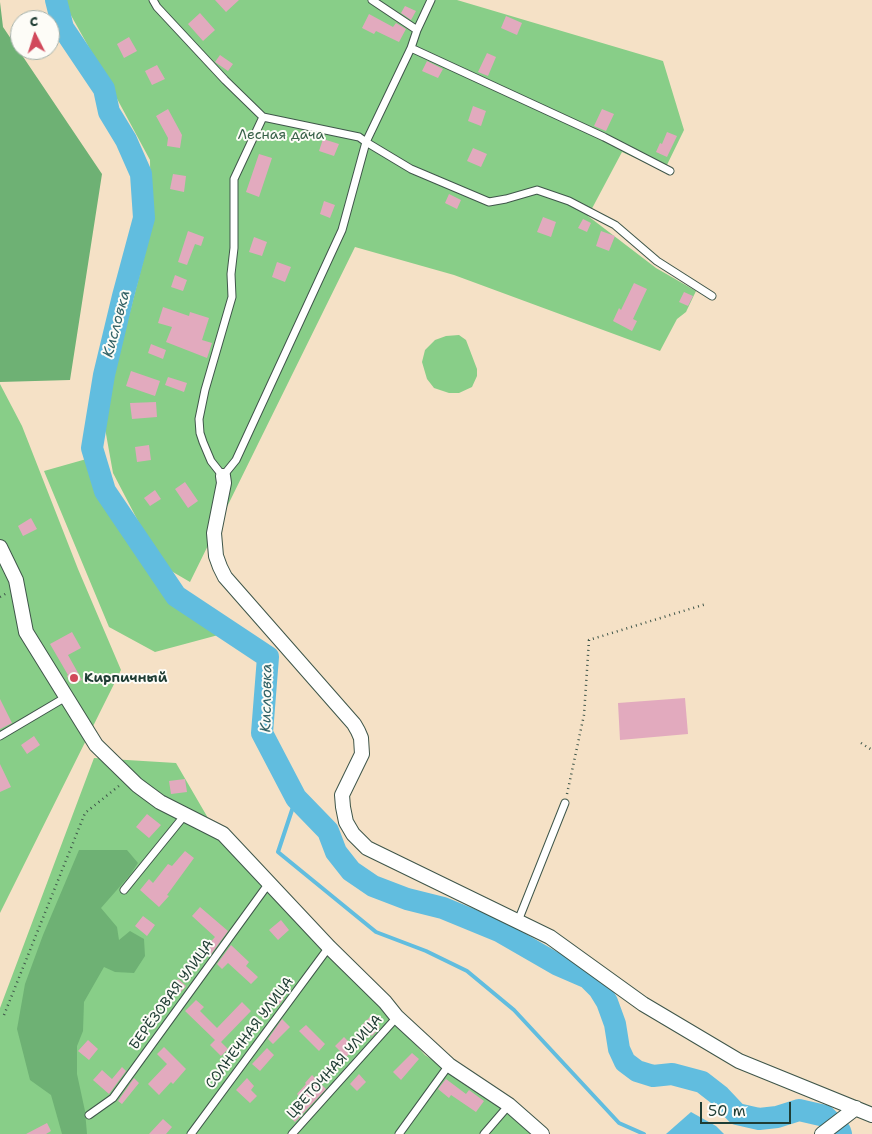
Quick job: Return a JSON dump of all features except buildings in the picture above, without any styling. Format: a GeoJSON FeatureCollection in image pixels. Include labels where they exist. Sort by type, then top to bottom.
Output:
{"type":"FeatureCollection","features":[{"type":"Feature","properties":{"kind":"street"},"geometry":{"type":"LineString","coordinates":[[223,476],[224,483],[214,534],[216,556],[225,577],[354,724],[358,731],[362,754],[342,795],[342,808],[346,822],[367,848],[550,937],[643,1004],[739,1061],[872,1115]]}},
{"type":"Feature","properties":{"kind":"street"},"geometry":{"type":"LineString","coordinates":[[0,547],[16,580],[26,632],[96,745],[129,778],[160,802],[184,816],[223,834],[385,1002],[397,1017],[449,1065],[509,1105],[542,1134]]}},
{"type":"Feature","properties":{"kind":"street"},"geometry":{"type":"LineString","coordinates":[[822,1134],[856,1108]]}},
{"type":"Feature","properties":{"kind":"lane"},"geometry":{"type":"LineString","coordinates":[[153,0],[157,7],[225,80],[263,117],[359,137],[411,169],[489,202],[537,190],[569,201],[615,225],[657,261],[712,296]]}},
{"type":"Feature","properties":{"kind":"lane"},"geometry":{"type":"LineString","coordinates":[[372,0],[417,30]]}},
{"type":"Feature","properties":{"kind":"lane"},"geometry":{"type":"LineString","coordinates":[[263,117],[234,179],[232,297],[205,390],[199,419],[200,433],[205,449],[211,461],[223,476],[236,460],[342,230],[366,142],[411,48],[431,0]]}},
{"type":"Feature","properties":{"kind":"lane"},"geometry":{"type":"LineString","coordinates":[[411,48],[604,137],[670,171]]}},
{"type":"Feature","properties":{"kind":"lane"},"geometry":{"type":"LineString","coordinates":[[0,736],[66,697]]}},
{"type":"Feature","properties":{"kind":"lane"},"geometry":{"type":"LineString","coordinates":[[518,921],[565,803]]}},
{"type":"Feature","properties":{"kind":"lane"},"geometry":{"type":"LineString","coordinates":[[124,890],[184,816]]}},
{"type":"Feature","properties":{"kind":"lane","name":"БЕРЁЗОВАЯ УЛИЦА"},"geometry":{"type":"LineString","coordinates":[[89,1115],[113,1098],[269,882]]}},
{"type":"Feature","properties":{"kind":"lane","name":"СОЛНЕЧНАЯ УЛИЦА"},"geometry":{"type":"LineString","coordinates":[[191,1134],[330,947]]}},
{"type":"Feature","properties":{"kind":"lane","name":"ЦВЕТОЧНАЯ УЛИЦА"},"geometry":{"type":"LineString","coordinates":[[292,1134],[397,1017]]}},
{"type":"Feature","properties":{"kind":"lane"},"geometry":{"type":"LineString","coordinates":[[399,1134],[449,1065]]}},
{"type":"Feature","properties":{"kind":"lane"},"geometry":{"type":"LineString","coordinates":[[484,1134],[509,1105]]}},
{"type":"Feature","properties":{"kind":"path"},"geometry":{"type":"LineString","coordinates":[[565,803],[584,715],[589,640],[706,604]]}},
{"type":"Feature","properties":{"kind":"path"},"geometry":{"type":"LineString","coordinates":[[861,743],[872,750]]}},
{"type":"Feature","properties":{"kind":"path"},"geometry":{"type":"LineString","coordinates":[[4,1015],[85,814],[129,778]]}},
{"type":"Feature","properties":{"kind":"green space","name":"Лесная дача"},"geometry":{"type":"Polygon","coordinates":[[[58,0],[457,0],[663,61],[684,130],[664,171],[622,152],[588,216],[656,268],[696,291],[686,312],[677,319],[660,351],[454,275],[355,247],[190,582],[161,565],[113,473],[101,406],[119,355],[151,230],[150,160],[68,10],[58,0]]]}},
{"type":"Feature","properties":{"kind":"green space"},"geometry":{"type":"Polygon","coordinates":[[[0,2],[3,27],[10,37],[10,60],[25,60],[102,174],[70,380],[0,382],[0,2]]]}},
{"type":"Feature","properties":{"kind":"green space"},"geometry":{"type":"Polygon","coordinates":[[[459,335],[466,340],[477,369],[477,376],[472,387],[459,393],[449,393],[434,388],[427,379],[422,362],[425,350],[435,340],[446,336],[459,335]]]}},
{"type":"Feature","properties":{"kind":"green space"},"geometry":{"type":"Polygon","coordinates":[[[0,384],[22,426],[78,569],[121,670],[0,913],[0,384]]]}},
{"type":"Feature","properties":{"kind":"green space"},"geometry":{"type":"Polygon","coordinates":[[[90,458],[98,489],[144,557],[222,634],[155,652],[109,627],[44,471],[90,458]]]}},
{"type":"Feature","properties":{"kind":"green space"},"geometry":{"type":"Polygon","coordinates":[[[94,758],[176,763],[219,837],[364,988],[425,1055],[540,1134],[0,1134],[0,1008],[94,758]]]}},
{"type":"Feature","properties":{"kind":"green space"},"geometry":{"type":"Polygon","coordinates":[[[79,850],[127,850],[138,863],[101,908],[117,927],[119,940],[130,931],[144,939],[145,956],[134,973],[115,972],[104,967],[84,1002],[83,1031],[77,1046],[77,1074],[85,1111],[87,1134],[62,1134],[51,1095],[30,1080],[17,1029],[25,984],[43,935],[79,850]]]}},
{"type":"Feature","properties":{"kind":"water"},"geometry":{"type":"Polygon","coordinates":[[[691,1112],[716,1126],[724,1134],[666,1134],[691,1112]]]}},
{"type":"Feature","properties":{"kind":"waterway","name":"Кисловка"},"geometry":{"type":"LineString","coordinates":[[56,0],[63,28],[104,89],[109,112],[126,140],[141,174],[144,218],[104,375],[92,448],[105,491],[176,596],[268,657],[262,733],[296,798],[328,831],[336,852],[351,871],[373,886],[407,899],[443,908],[499,931],[558,965],[588,978],[599,989],[607,1002],[615,1024],[619,1049],[625,1062],[637,1071],[653,1076],[672,1074],[702,1082],[720,1096],[737,1114],[759,1119],[777,1117],[799,1110],[825,1116],[841,1134]]}},
{"type":"Feature","properties":{"kind":"waterway"},"geometry":{"type":"LineString","coordinates":[[296,798],[278,852],[376,932],[426,951],[467,971],[514,1010],[619,1123],[644,1134]]}},
{"type":"Feature","properties":{"kind":"place","name":"Кирпичный"},"geometry":{"type":"Point","coordinates":[74,678]}}]}
